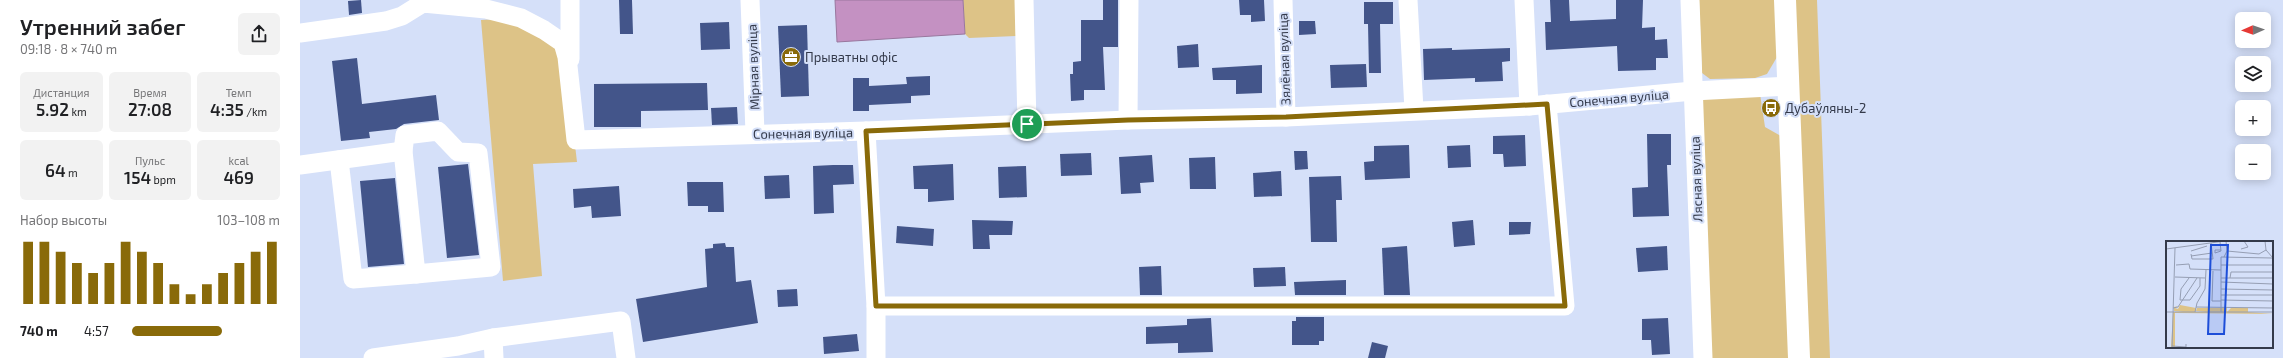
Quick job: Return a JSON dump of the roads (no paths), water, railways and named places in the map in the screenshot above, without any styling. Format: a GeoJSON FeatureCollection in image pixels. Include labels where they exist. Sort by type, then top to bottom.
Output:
{"type":"FeatureCollection","features":[{"type":"Feature","properties":{"kind":"main road"},"geometry":{"type":"LineString","coordinates":[[1785,0],[1799,358]]}},
{"type":"Feature","properties":{"kind":"street"},"geometry":{"type":"LineString","coordinates":[[570,0],[570,76]]}},
{"type":"Feature","properties":{"kind":"street","name":"Мірная вуліца"},"geometry":{"type":"LineString","coordinates":[[750,0],[755,133]]}},
{"type":"Feature","properties":{"kind":"street"},"geometry":{"type":"LineString","coordinates":[[1024,0],[1027,124]]}},
{"type":"Feature","properties":{"kind":"street"},"geometry":{"type":"LineString","coordinates":[[1128,120],[1130,0]]}},
{"type":"Feature","properties":{"kind":"street","name":"Зялёная вуліца"},"geometry":{"type":"LineString","coordinates":[[1282,0],[1286,117]]}},
{"type":"Feature","properties":{"kind":"street"},"geometry":{"type":"LineString","coordinates":[[1408,0],[1414,110]]}},
{"type":"Feature","properties":{"kind":"street"},"geometry":{"type":"LineString","coordinates":[[1524,0],[1529,106]]}},
{"type":"Feature","properties":{"kind":"street","name":"Лясная вуліца"},"geometry":{"type":"LineString","coordinates":[[1690,0],[1703,358]]}},
{"type":"Feature","properties":{"kind":"street","name":"Сонечная вуліца"},"geometry":{"type":"LineString","coordinates":[[300,33],[386,21],[402,16],[423,2],[486,9],[521,18],[544,30],[563,43],[570,76],[576,140],[755,133],[866,131],[1128,120],[1286,117],[1414,110],[1529,106],[1693,91],[1789,86]]}},
{"type":"Feature","properties":{"kind":"street"},"geometry":{"type":"LineString","coordinates":[[876,306],[1565,306],[1547,104]]}},
{"type":"Feature","properties":{"kind":"street"},"geometry":{"type":"LineString","coordinates":[[339,160],[353,279],[416,274],[491,267],[478,153],[458,152],[438,131],[405,135],[403,151],[416,274]]}},
{"type":"Feature","properties":{"kind":"street"},"geometry":{"type":"LineString","coordinates":[[866,131],[876,306],[876,358]]}},
{"type":"Feature","properties":{"kind":"street"},"geometry":{"type":"LineString","coordinates":[[300,165],[403,151]]}},
{"type":"Feature","properties":{"kind":"street"},"geometry":{"type":"LineString","coordinates":[[373,358],[458,346],[493,338],[621,321],[626,358]]}},
{"type":"Feature","properties":{"kind":"street"},"geometry":{"type":"LineString","coordinates":[[493,338],[494,358]]}},
{"type":"Feature","properties":{"kind":"place","name":"Прыватны офіс"},"geometry":{"type":"Point","coordinates":[791,57]}},
{"type":"Feature","properties":{"kind":"place","name":"Дубаўляны-2"},"geometry":{"type":"Point","coordinates":[1771,108]}}]}
